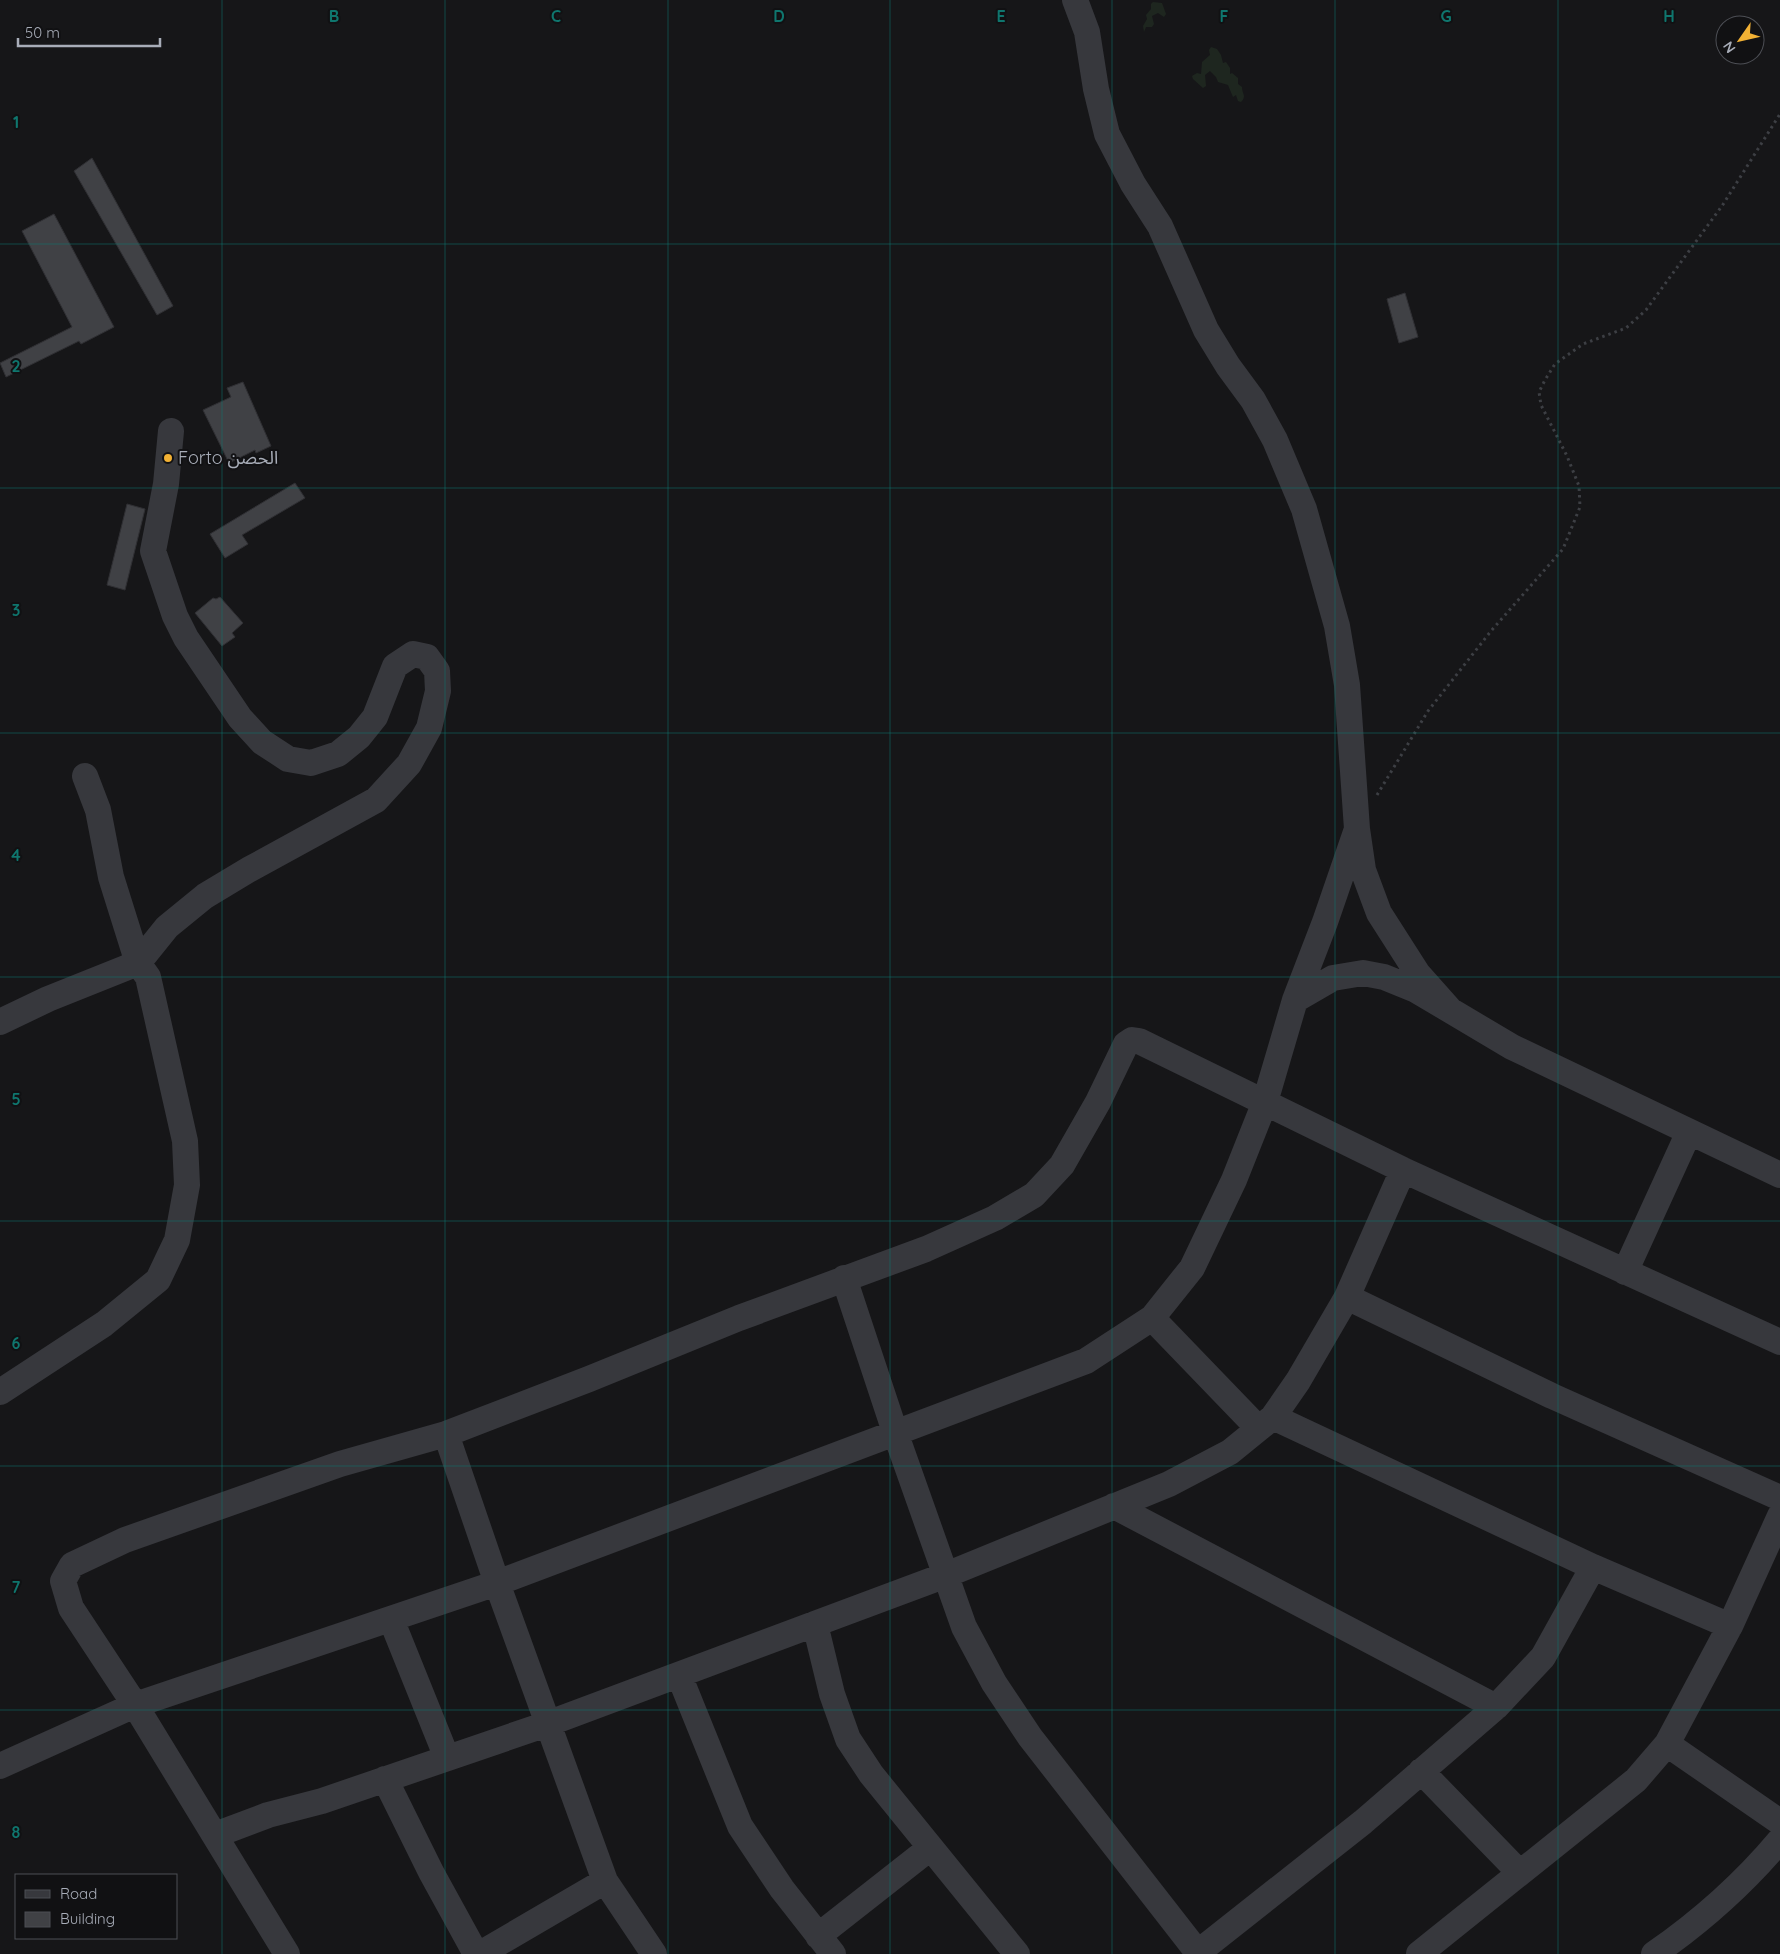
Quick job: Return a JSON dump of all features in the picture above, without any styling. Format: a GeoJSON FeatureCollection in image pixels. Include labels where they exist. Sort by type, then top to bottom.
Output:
{"type":"FeatureCollection","features":[{"type":"Feature","properties":{"kind":"street"},"geometry":{"type":"LineString","coordinates":[[1074,0],[1087,32],[1096,89],[1106,134],[1133,184],[1160,226],[1206,330],[1228,366],[1253,400],[1275,440],[1304,509],[1337,626],[1347,685],[1357,829],[1363,870],[1379,913],[1418,974],[1450,1010]]}},
{"type":"Feature","properties":{"kind":"street"},"geometry":{"type":"LineString","coordinates":[[0,1022],[48,999],[138,963],[167,927],[205,896],[250,869],[376,800],[409,764],[429,728],[438,691],[437,670],[427,657],[413,654],[395,666],[375,717],[359,738],[338,754],[311,762],[288,759],[262,742],[240,718],[186,638],[175,616],[153,552],[166,484],[171,431]]}},
{"type":"Feature","properties":{"kind":"street"},"geometry":{"type":"LineString","coordinates":[[0,1392],[104,1324],[158,1280],[177,1240],[186,1185],[185,1141],[148,977],[138,963],[111,877],[98,810],[85,776]]}},
{"type":"Feature","properties":{"kind":"street"},"geometry":{"type":"LineString","coordinates":[[0,1766],[134,1705],[497,1583],[1086,1361],[1152,1318],[1192,1268],[1234,1180],[1265,1102],[1295,1000],[1325,922],[1357,829]]}},
{"type":"Feature","properties":{"kind":"street"},"geometry":{"type":"LineString","coordinates":[[1295,1000],[1333,978],[1363,973],[1384,977],[1416,990],[1512,1047],[1780,1175]]}},
{"type":"Feature","properties":{"kind":"street"},"geometry":{"type":"LineString","coordinates":[[288,1954],[134,1705],[71,1608],[63,1581],[72,1565],[125,1540],[340,1464],[446,1434],[844,1278],[926,1249],[994,1218],[1034,1195],[1062,1166],[1098,1102],[1126,1044],[1132,1040],[1139,1041],[1403,1170],[1780,1342]]}},
{"type":"Feature","properties":{"kind":"street"},"geometry":{"type":"LineString","coordinates":[[1625,1272],[1689,1132]]}},
{"type":"Feature","properties":{"kind":"street"},"geometry":{"type":"LineString","coordinates":[[215,1835],[268,1815],[322,1801],[547,1724],[946,1575],[1169,1484],[1230,1452],[1265,1423],[1298,1381],[1347,1297],[1403,1170]]}},
{"type":"Feature","properties":{"kind":"street"},"geometry":{"type":"LineString","coordinates":[[844,1278],[895,1432],[964,1627],[994,1683],[1030,1737],[1198,1953],[1363,1822],[1496,1707],[1543,1657],[1593,1567]]}},
{"type":"Feature","properties":{"kind":"street"},"geometry":{"type":"LineString","coordinates":[[1347,1297],[1552,1396],[1780,1498]]}},
{"type":"Feature","properties":{"kind":"street"},"geometry":{"type":"LineString","coordinates":[[1152,1318],[1265,1423],[1730,1626]]}},
{"type":"Feature","properties":{"kind":"street"},"geometry":{"type":"LineString","coordinates":[[446,1434],[604,1882],[654,1954]]}},
{"type":"Feature","properties":{"kind":"street"},"geometry":{"type":"LineString","coordinates":[[1114,1506],[1496,1707]]}},
{"type":"Feature","properties":{"kind":"street"},"geometry":{"type":"LineString","coordinates":[[1419,1954],[1636,1780],[1667,1744],[1730,1626],[1780,1516]]}},
{"type":"Feature","properties":{"kind":"street"},"geometry":{"type":"LineString","coordinates":[[391,1619],[447,1758]]}},
{"type":"Feature","properties":{"kind":"street"},"geometry":{"type":"LineString","coordinates":[[814,1624],[832,1694],[848,1739],[871,1774],[1017,1954]]}},
{"type":"Feature","properties":{"kind":"street"},"geometry":{"type":"LineString","coordinates":[[678,1675],[740,1826],[782,1889],[826,1945],[930,1848]]}},
{"type":"Feature","properties":{"kind":"street"},"geometry":{"type":"LineString","coordinates":[[1667,1744],[1780,1822]]}},
{"type":"Feature","properties":{"kind":"street"},"geometry":{"type":"LineString","coordinates":[[1421,1771],[1520,1873]]}},
{"type":"Feature","properties":{"kind":"street"},"geometry":{"type":"LineString","coordinates":[[385,1779],[431,1872],[478,1954],[604,1882]]}},
{"type":"Feature","properties":{"kind":"street"},"geometry":{"type":"LineString","coordinates":[[1654,1954],[1713,1908],[1759,1865],[1780,1840]]}},
{"type":"Feature","properties":{"kind":"path"},"geometry":{"type":"LineString","coordinates":[[1357,829],[1428,711],[1491,631],[1563,549],[1580,507],[1579,486],[1567,456],[1542,405],[1539,392],[1545,380],[1556,364],[1584,344],[1626,328],[1646,310],[1722,206],[1780,114]]}},
{"type":"Feature","properties":{"kind":"shaded area"},"geometry":{"type":"Polygon","coordinates":[[[1153,2],[1162,3],[1166,14],[1164,17],[1158,13],[1152,16],[1154,24],[1152,27],[1146,27],[1144,32],[1143,26],[1147,19],[1146,15],[1151,9],[1153,2]]]}},
{"type":"Feature","properties":{"kind":"shaded area"},"geometry":{"type":"Polygon","coordinates":[[[1211,47],[1217,49],[1223,63],[1226,62],[1230,68],[1230,74],[1232,73],[1238,78],[1238,84],[1242,87],[1244,96],[1241,102],[1238,101],[1236,95],[1233,97],[1228,85],[1218,82],[1210,71],[1205,75],[1206,86],[1203,88],[1193,79],[1192,76],[1197,73],[1201,74],[1202,62],[1210,55],[1209,50],[1211,47]]]}},
{"type":"Feature","properties":{"kind":"building"},"geometry":{"type":"Polygon","coordinates":[[[92,158],[173,306],[157,315],[74,171],[92,158]]]}},
{"type":"Feature","properties":{"kind":"building"},"geometry":{"type":"Polygon","coordinates":[[[54,214],[114,327],[81,344],[79,341],[6,377],[0,363],[72,327],[22,231],[54,214]]]}},
{"type":"Feature","properties":{"kind":"building"},"geometry":{"type":"Polygon","coordinates":[[[1405,293],[1418,337],[1399,343],[1387,299],[1405,293]]]}},
{"type":"Feature","properties":{"kind":"building"},"geometry":{"type":"Polygon","coordinates":[[[243,382],[271,446],[256,453],[255,450],[229,463],[203,410],[231,397],[227,388],[243,382]]]}},
{"type":"Feature","properties":{"kind":"building"},"geometry":{"type":"Polygon","coordinates":[[[295,483],[305,498],[242,535],[248,544],[225,558],[210,534],[295,483]]]}},
{"type":"Feature","properties":{"kind":"building"},"geometry":{"type":"Polygon","coordinates":[[[127,504],[145,509],[125,590],[107,585],[127,504]]]}},
{"type":"Feature","properties":{"kind":"building"},"geometry":{"type":"Polygon","coordinates":[[[220,597],[243,623],[232,633],[235,637],[222,646],[195,613],[213,598],[220,597]]]}},
{"type":"Feature","properties":{"kind":"place","name":"Forto الحصن"},"geometry":{"type":"Point","coordinates":[168,458]}}]}
